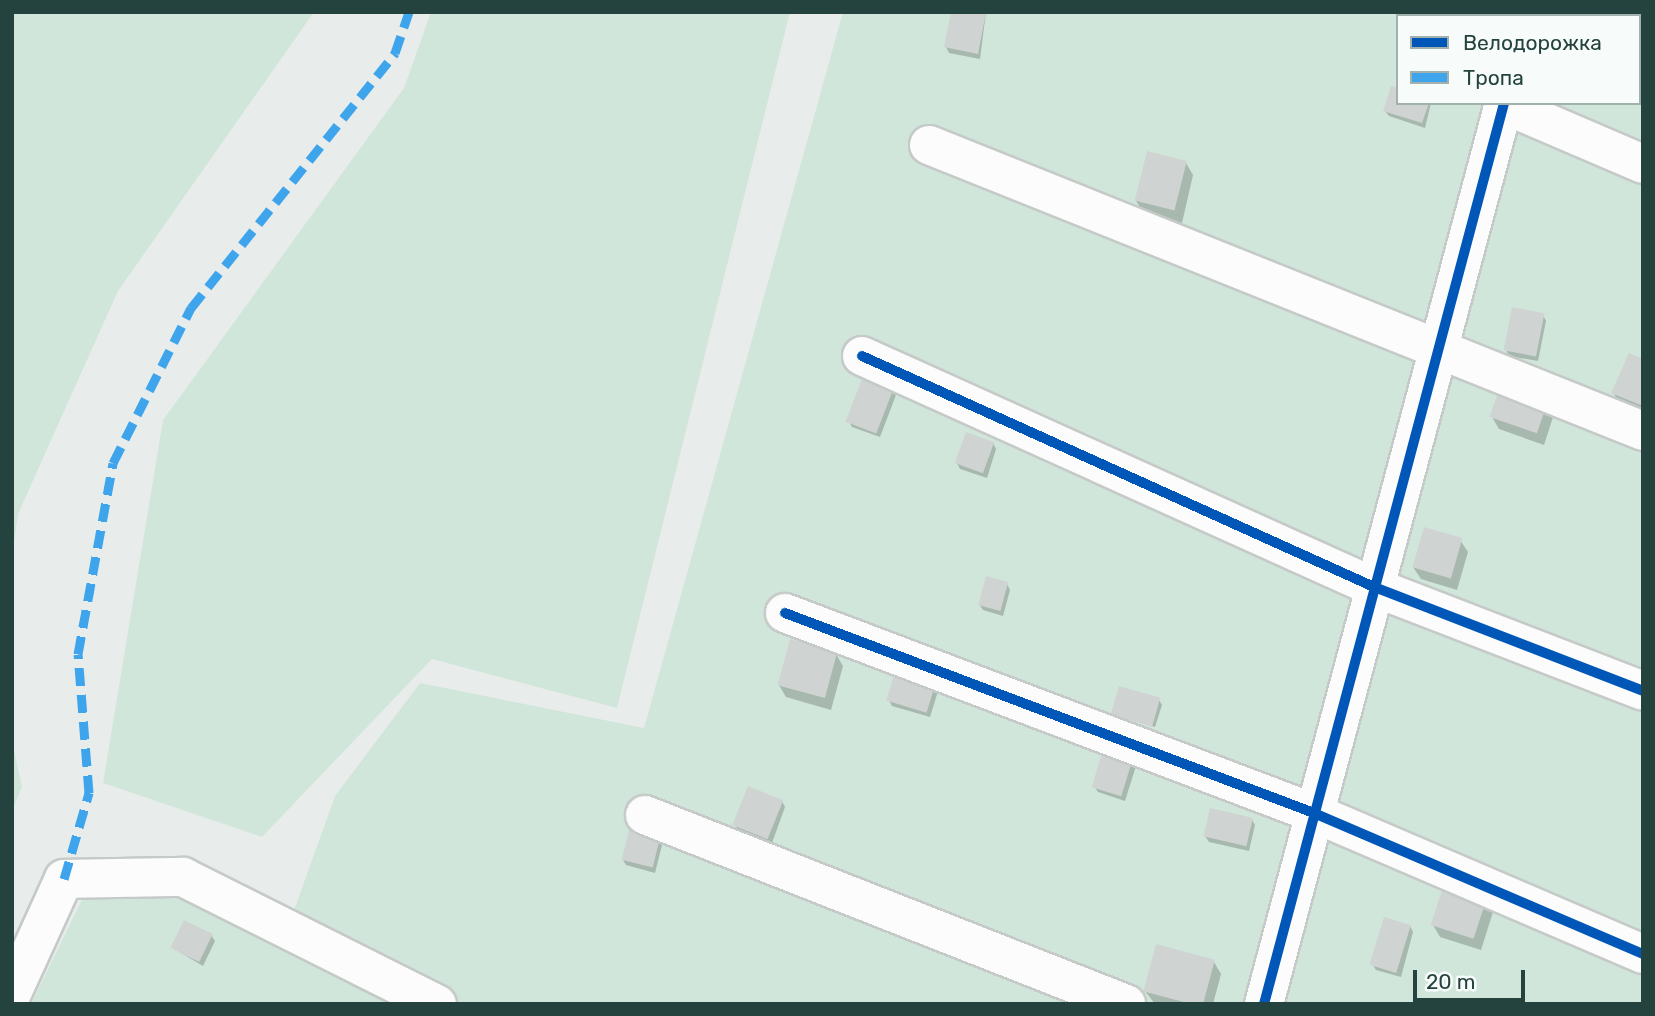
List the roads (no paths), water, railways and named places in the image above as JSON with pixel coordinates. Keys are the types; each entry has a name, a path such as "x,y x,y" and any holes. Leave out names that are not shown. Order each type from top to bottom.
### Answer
{"street":[{"path":"1264,1004 1503,105"},
{"path":"1509,105 1643,163"},
{"path":"929,145 1643,431"},
{"path":"862,356 1374,587 1643,691"},
{"path":"785,613 1314,813 1643,954"},
{"path":"645,815 1126,1004"},
{"path":"12,993 64,879 183,877 438,1004"}]}
